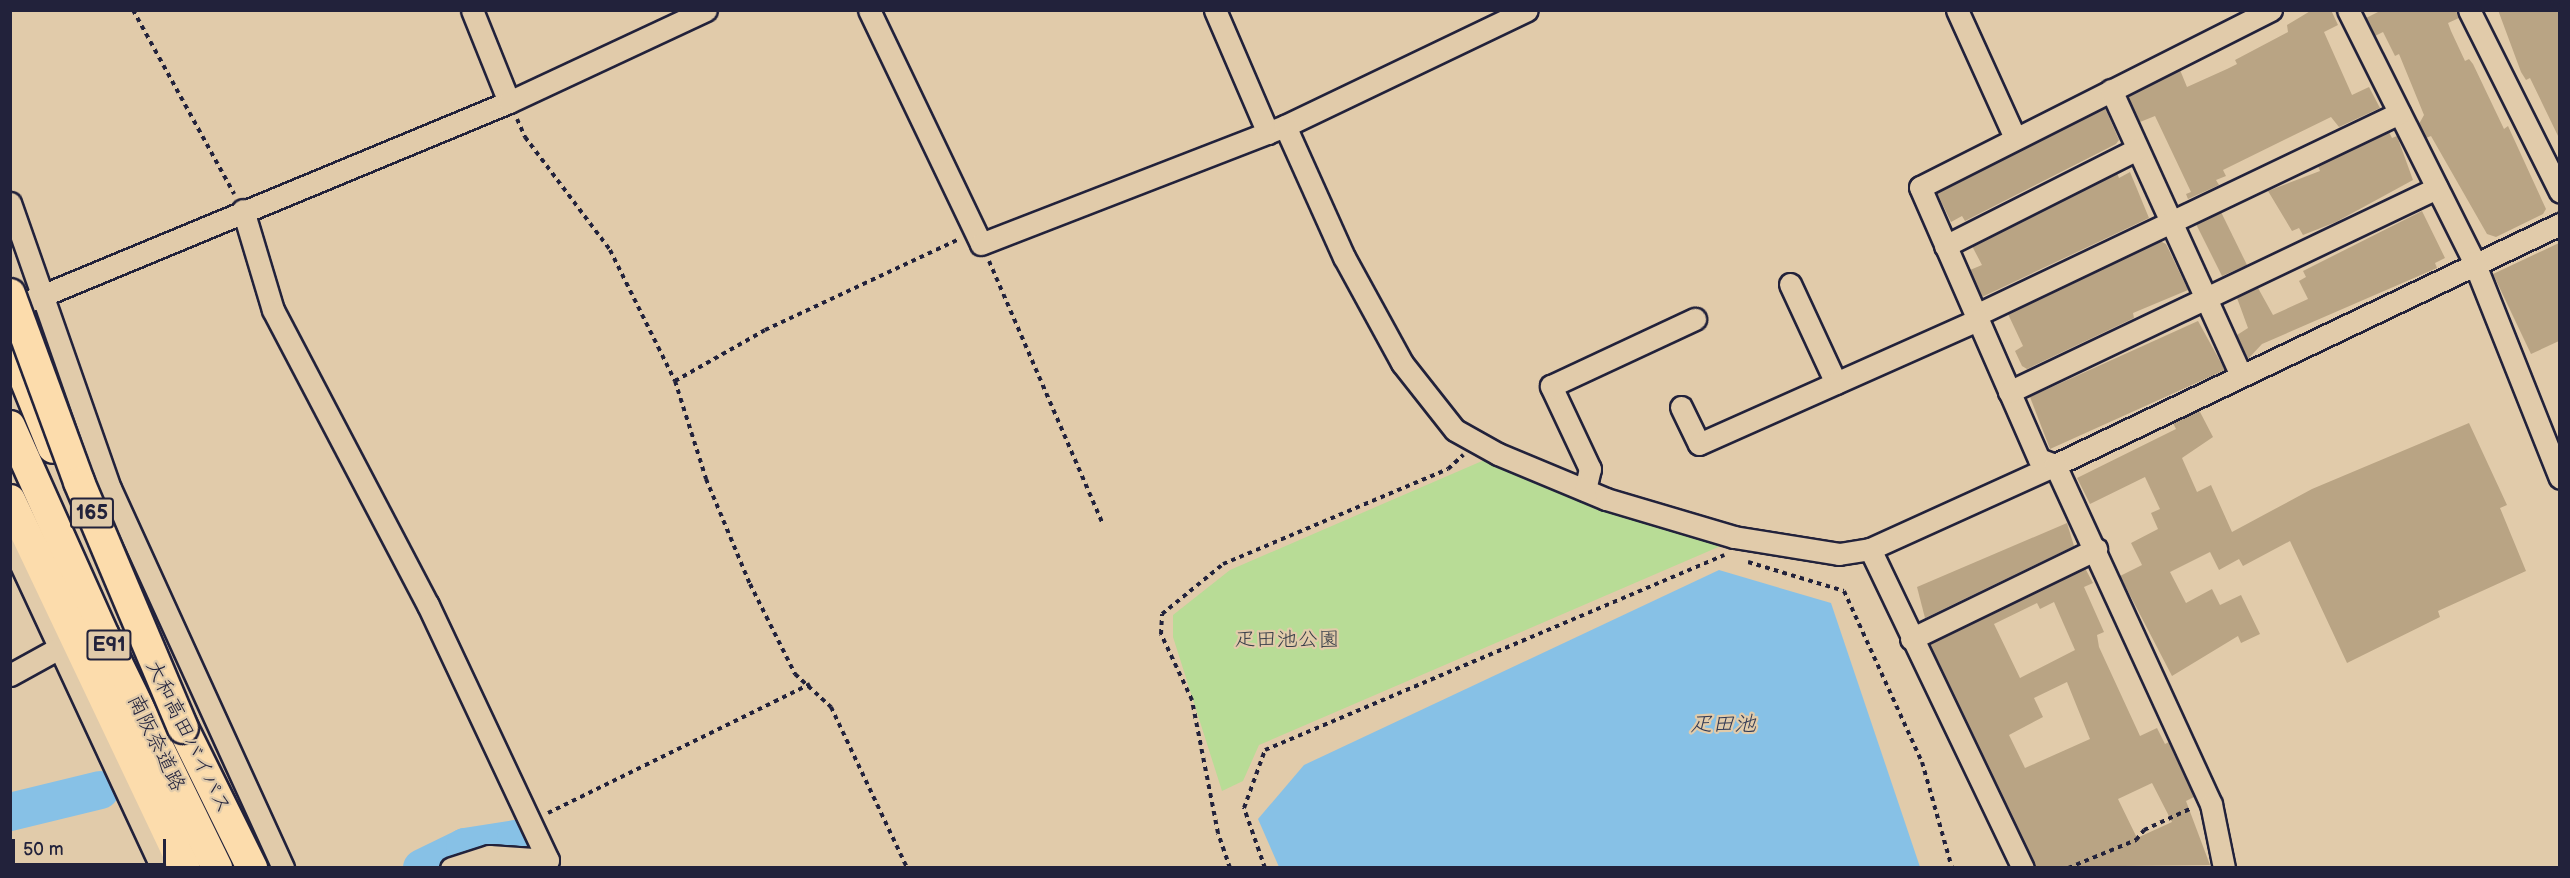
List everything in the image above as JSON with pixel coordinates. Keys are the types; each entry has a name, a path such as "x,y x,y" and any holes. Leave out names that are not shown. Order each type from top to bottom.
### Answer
{"highway":[{"name":"165","path":"10,294 79,482 183,729"},
{"name":"大和高田バイパス","path":"10,342 80,512 183,729 252,867"},
{"name":"南阪奈道路","path":"10,426 104,636 215,865"},
{"path":"10,500 184,867"}],"street":[{"path":"472,10 509,102"},
{"path":"10,309 243,210 509,102 706,10"},
{"path":"869,10 978,237 1277,129 1527,10"},
{"path":"1215,10 1402,363 1455,430 1476,442 1586,490 1755,541 1839,554 1870,549 2055,465 2474,262 2559,224"},
{"path":"1957,10 2015,138"},
{"path":"2223,867 2210,800 2155,690 2096,549 2055,465 2039,459 1920,187 2271,10"},
{"path":"2348,10 2474,262 2559,478"},
{"path":"2469,10 2559,192"},
{"path":"2111,90 2241,375"},
{"path":"1681,407 1699,444 1977,318 2170,222 2399,113"},
{"path":"1945,246 2137,149"},
{"path":"2009,392 2437,188"},
{"path":"10,203 41,297 110,488 283,867"},
{"path":"243,210 273,310 428,606 528,822 548,860 489,856 451,867"},
{"path":"1790,284 1836,383"},
{"path":"1586,490 1590,469 1551,386 1695,319"},
{"path":"10,541 162,867"},
{"path":"1870,549 1911,639 1942,693 2023,867"},
{"path":"1911,639 2096,549"},
{"path":"10,675 59,648"}],"path":[{"path":"132,10 243,210"},
{"path":"509,102 525,137 610,250 675,381 706,479 750,584 795,674 811,684 831,707 908,867"},
{"path":"675,381 765,330 978,237 1102,522"},
{"path":"1230,867 1218,833 1192,700 1161,634 1162,614 1223,564 1448,469 1476,442"},
{"path":"1265,867 1244,807 1265,750 1725,555 1844,591 1922,762 1952,867"},
{"path":"528,822 811,684"},
{"path":"2068,867 2136,840 2144,830 2210,800"}],"green space":[{"name":"疋田池公園","path":"1489,458 1723,545 1259,745 1243,781 1222,791 1173,637 1173,615 1230,570"}],"water":[{"name":"疋田池","path":"1719,570 1831,603 1920,867 1279,867 1258,819 1304,765"}],"building":[{"path":"2312,10 2331,10 2338,25 2324,32 2352,95 2369,87 2380,108 2339,127 2331,117 2223,170 2226,176 2216,180 2219,185 2188,199 2186,194 2191,192 2155,116 2140,122 2128,97 2180,70 2187,87 2227,69 2237,64 2235,60 2288,32 2287,25"},
{"path":"2382,10 2456,10 2459,18 2448,23 2451,31 2465,61 2469,59 2473,64 2504,129 2508,126 2546,209 2543,214 2496,237 2487,234 2431,136 2426,138 2419,124 2424,115 2399,54 2395,56 2383,32 2375,36 2366,18"},
{"path":"2498,10 2559,10 2559,138 2530,78 2526,80 2521,72"},
{"path":"2105,108 2119,140 2116,144 1965,221 1962,216 1951,222 1937,193"},
{"path":"2389,132 2392,138 2397,136 2413,180 2336,222 2303,235 2299,228 2292,231 2268,191 2320,171 2318,166"},
{"path":"2130,172 2149,218 1982,297 1970,270 1982,265 1972,246 2117,173 2119,178"},
{"path":"2422,211 2445,258 2435,263 2437,268 2262,344 2248,359 2237,335 2248,328 2237,298 2258,288 2273,315 2308,299 2299,281 2306,277 2303,271"},
{"path":"2221,212 2247,265 2222,276 2196,224"},
{"path":"2160,241 2166,244 2188,290 2133,313 2134,318 2027,369 2022,366 2015,351 2023,346 2008,314"},
{"path":"2559,243 2559,341 2531,354 2493,274"},
{"path":"2198,321 2225,370 2050,449 2030,397"},
{"path":"2199,410 2213,437 2182,458 2197,492 2211,485 2232,532 2312,489 2469,423 2507,505 2500,508 2526,571 2438,611 2440,617 2347,663 2290,541 2243,566 2239,559 2219,570 2210,552 2170,572 2186,603 2212,589 2220,605 2241,595 2260,634 2241,643 2238,636 2172,676 2120,576 2142,565 2131,543 2158,529 2151,513 2160,509 2145,477 2090,504 2077,478 2176,429 2173,423"},
{"path":"2067,523 2074,546 1925,618 1917,587"},
{"path":"2085,568 2093,583 2084,587 2104,632 2097,635 2099,647 2140,736 2157,728 2165,744 2169,742 2194,797 2186,801 2210,865 2036,867 1930,644","holes":["2054,602 2075,650 2020,678 1994,624 2037,603 2040,609","2067,682 2090,739 2025,768 2009,735 2043,717 2034,698","2152,783 2172,822 2137,838 2118,799"]}],"waterway":[{"path":"10,812 100,790"},
{"path":"422,868 465,847 516,839 533,868"}]}
